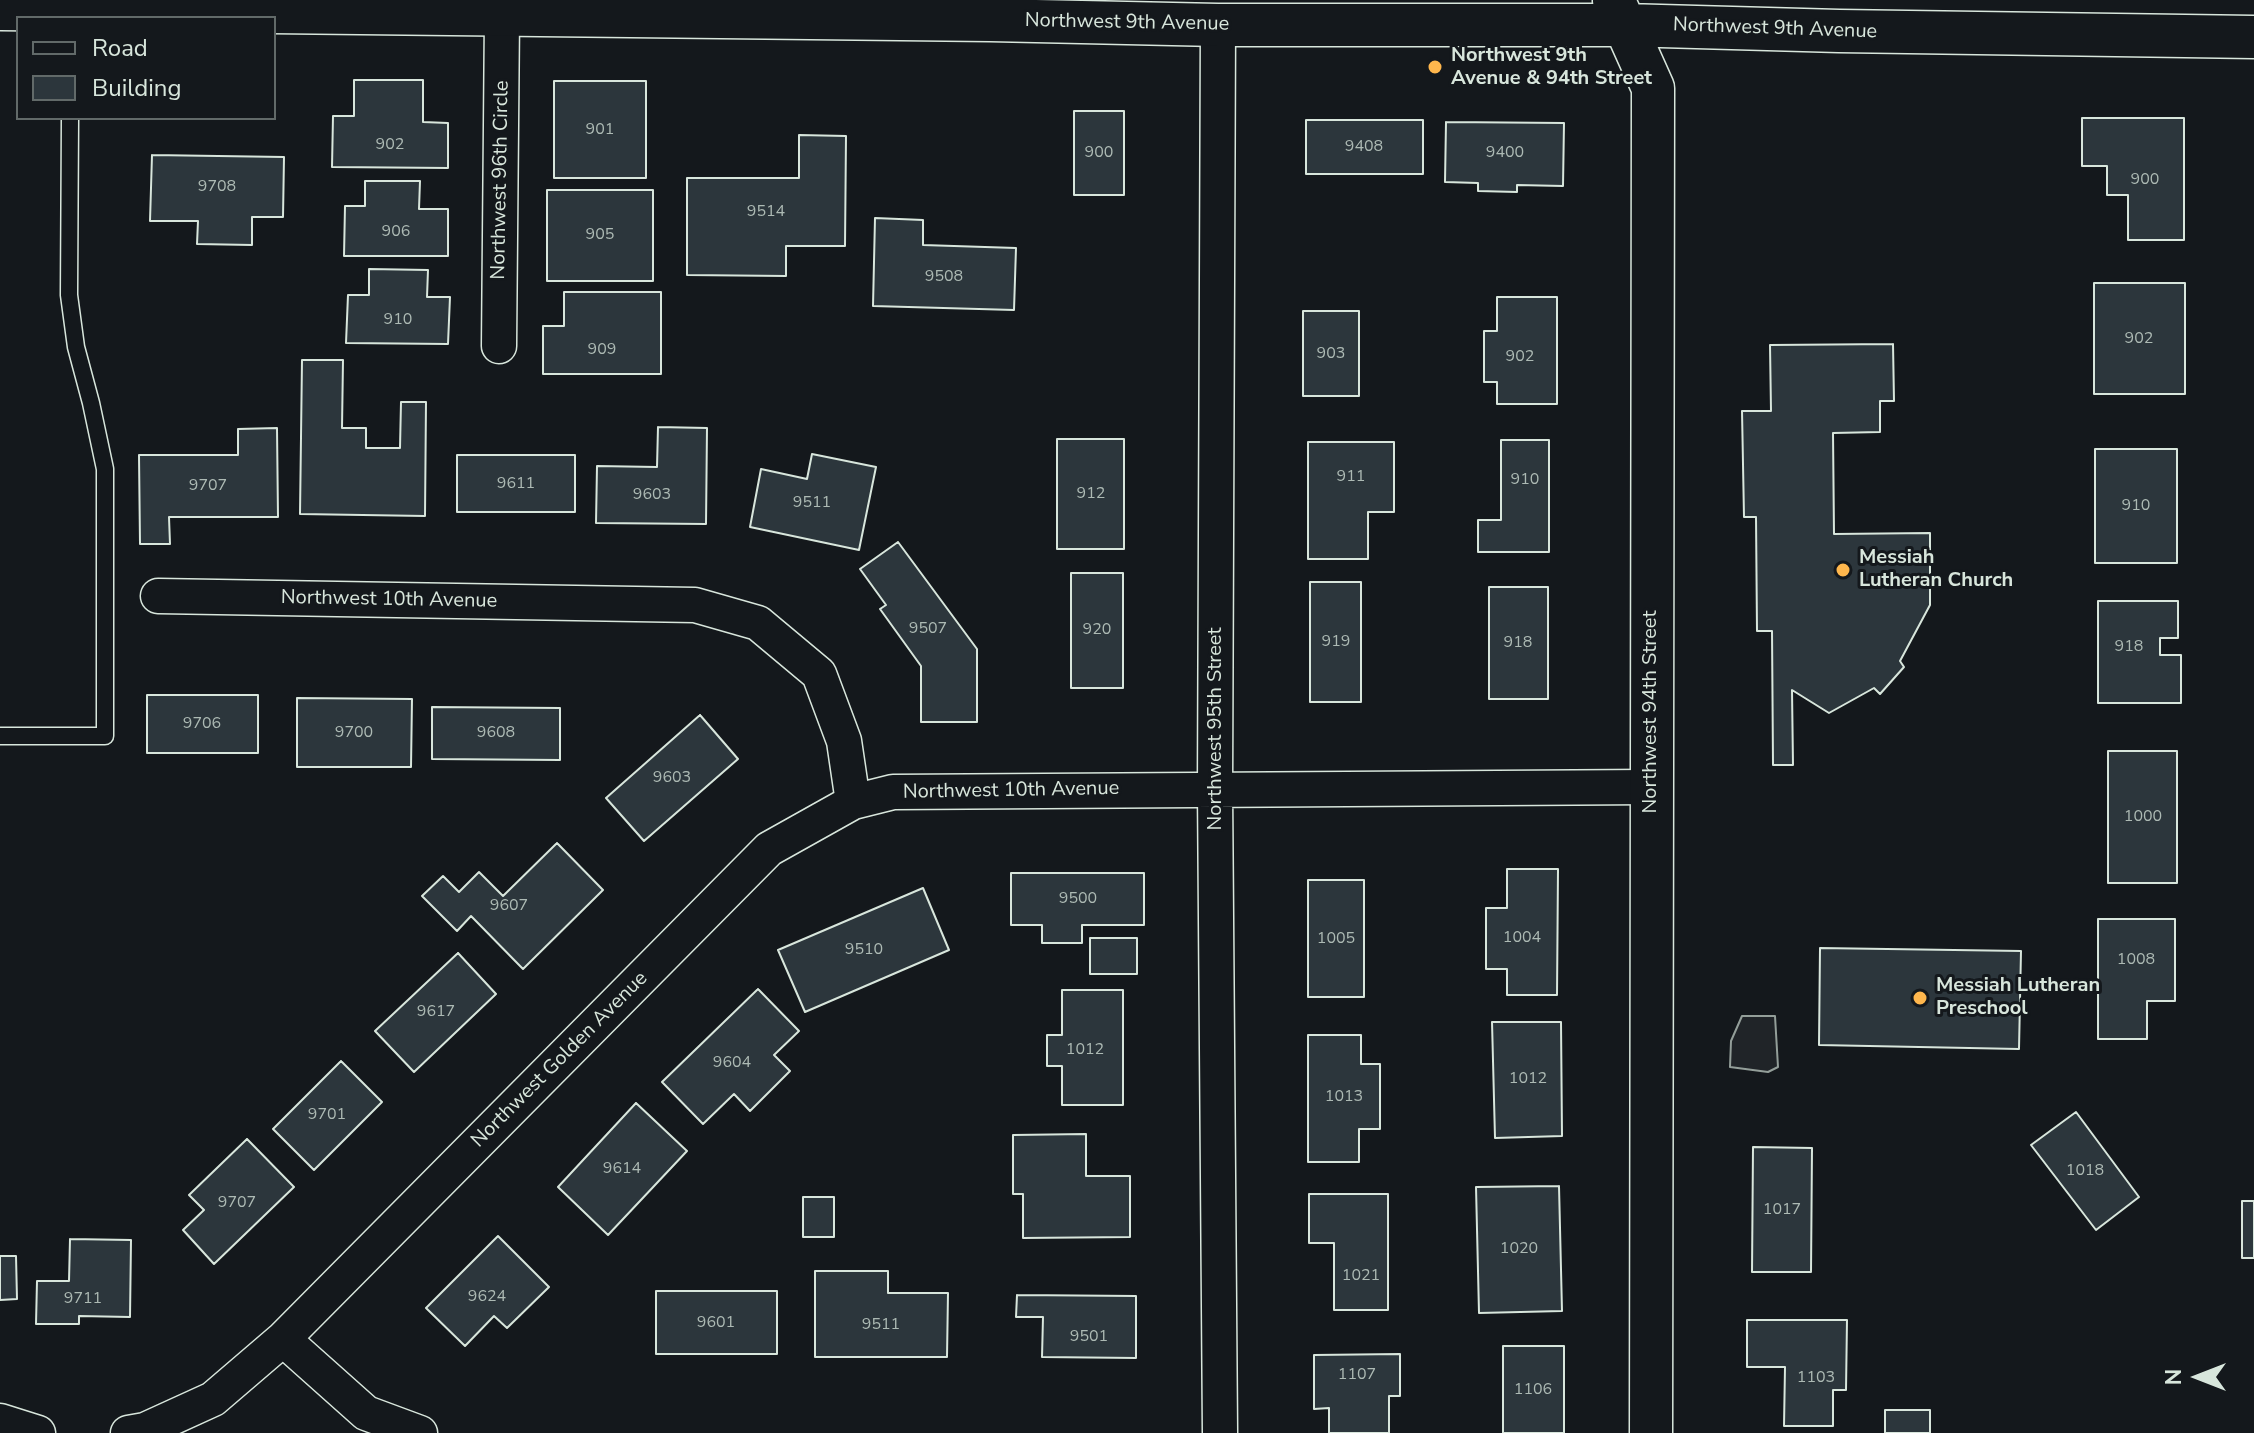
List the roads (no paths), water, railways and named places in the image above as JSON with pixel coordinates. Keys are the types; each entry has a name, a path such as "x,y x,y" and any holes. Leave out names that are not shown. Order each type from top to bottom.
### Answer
{"street":[{"name":"Northwest 9th Avenue","path":"0,9 71,14 502,15 990,10 1218,25 1619,12 1839,31 2254,37"},
{"name":"Northwest 94th Street","path":"1619,12 1653,88 1651,1433"},
{"name":"Northwest 96th Circle","path":"499,346 502,15"},
{"name":"Northwest 95th Street","path":"1218,25 1215,789 1220,1433"},
{"name":"Northwest 10th Avenue","path":"158,596 695,605 758,623 819,674 844,741 853,802 893,792 1650,787"},
{"name":"Northwest Golden Avenue","path":"128,1433 145,1430 213,1399 283,1339 769,849 853,802"},
{"path":"283,1339 366,1413 420,1433"},
{"path":"0,1421 38,1433"}],"lane":[{"path":"0,736 105,736 105,469 76,347 69,295 70,120"}],"place":[{"name":"Northwest 9th Avenue & 94th Street","path":"1435,67"},
{"name":"Messiah Lutheran Church","path":"1843,570"},
{"name":"Messiah Lutheran Preschool","path":"1920,998"}]}
